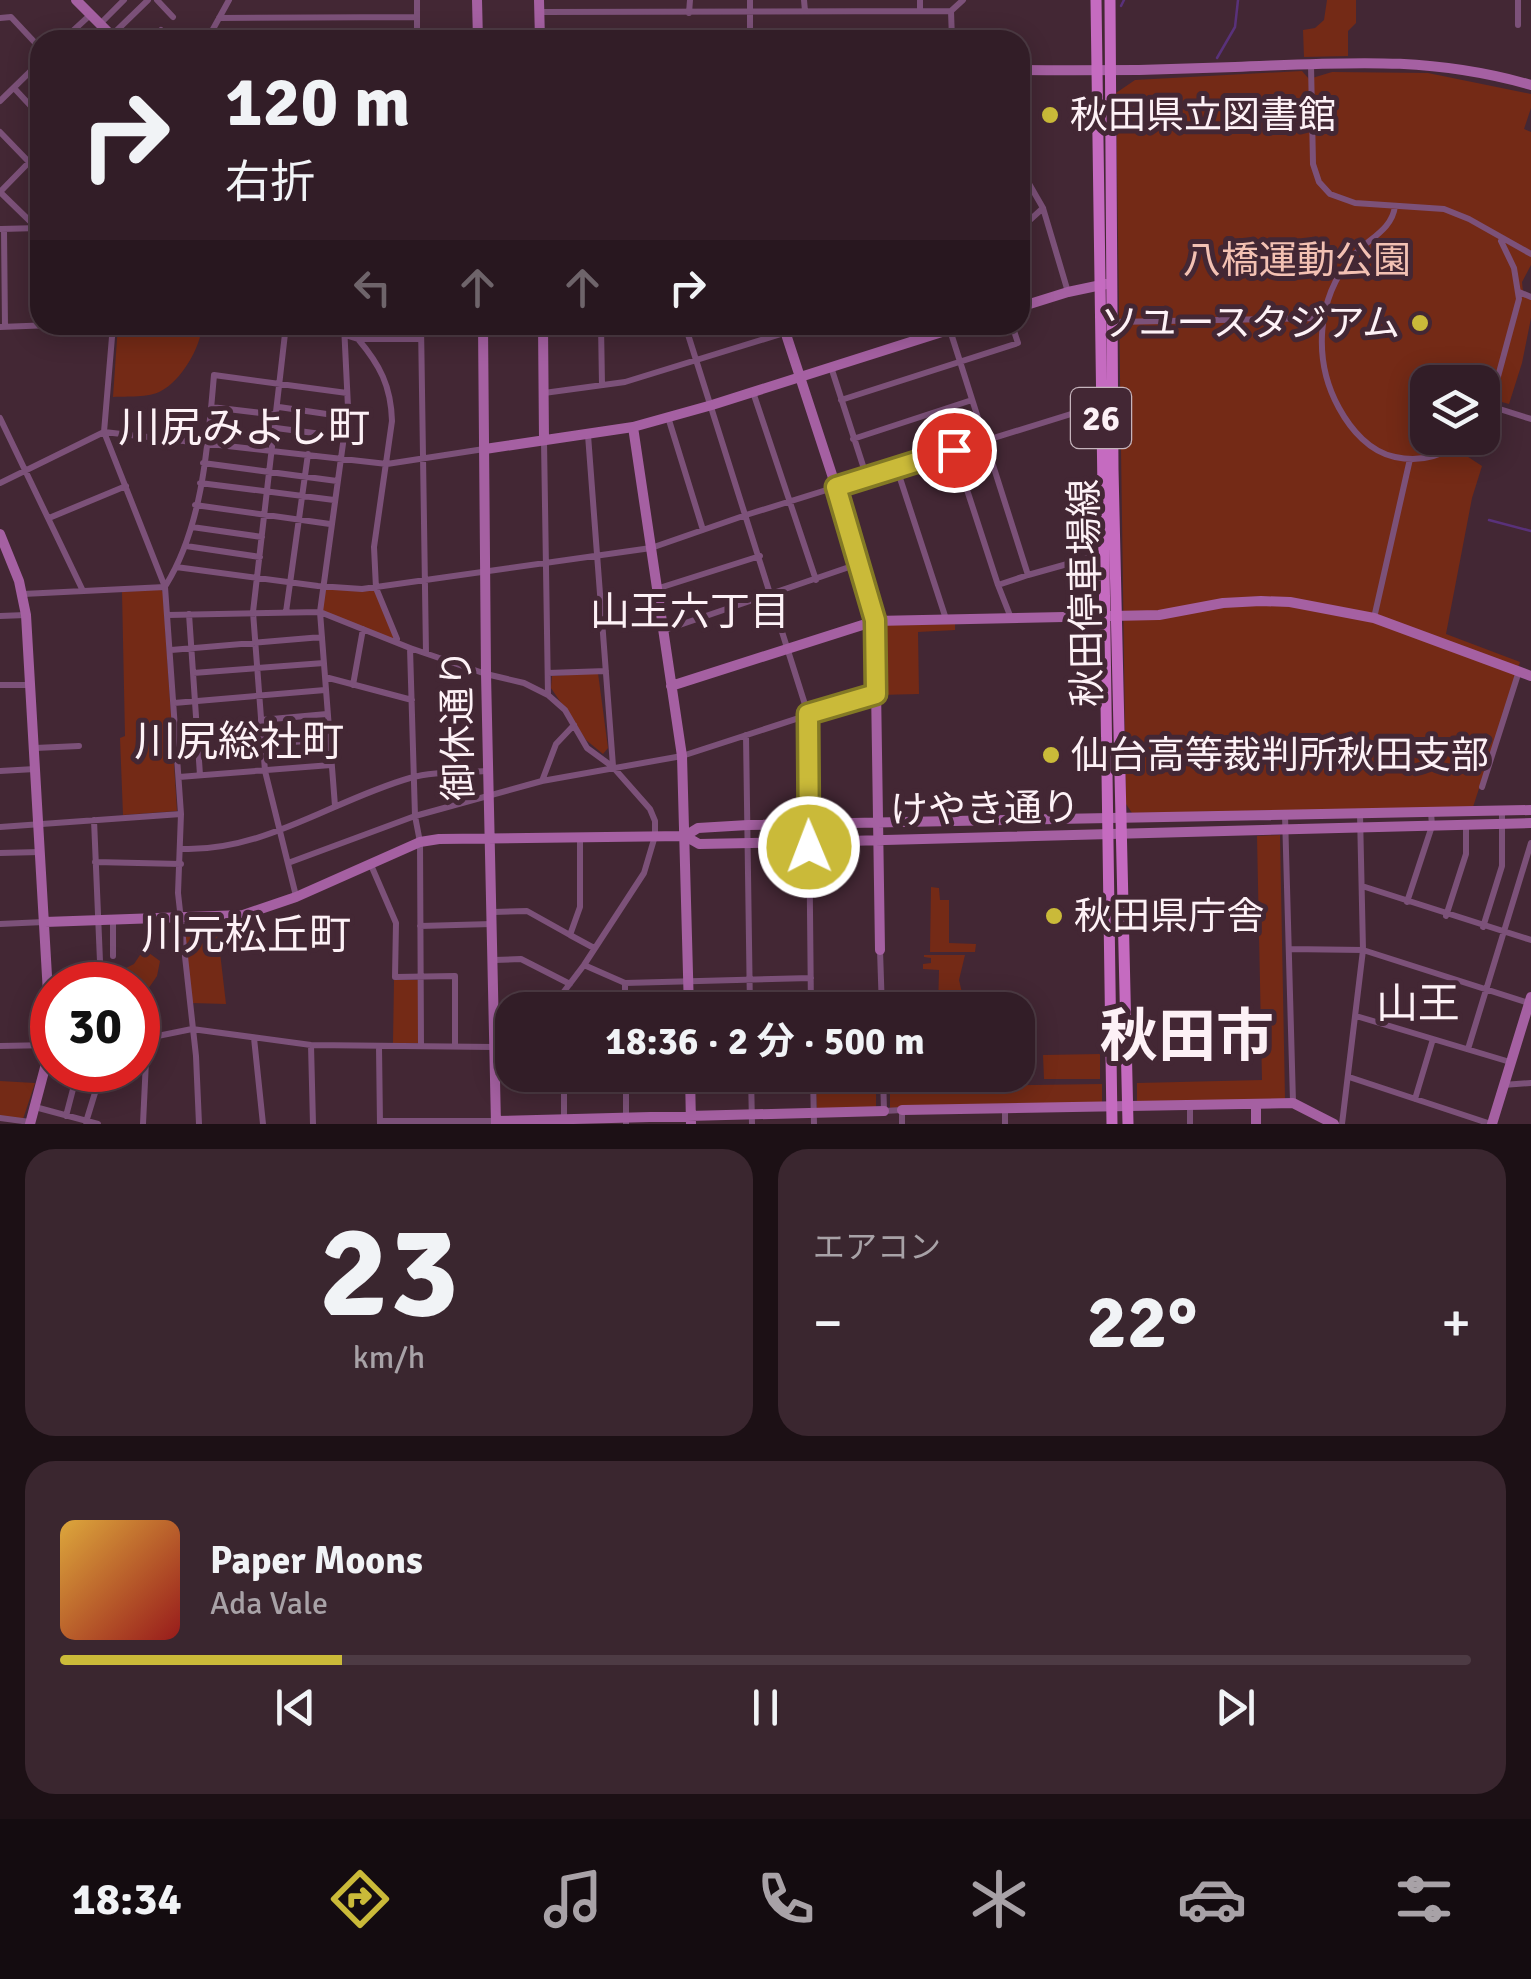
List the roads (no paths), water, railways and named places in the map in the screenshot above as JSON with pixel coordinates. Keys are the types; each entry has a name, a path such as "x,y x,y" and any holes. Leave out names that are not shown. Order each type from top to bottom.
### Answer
{"main road":[{"name":"秋田停車場線","path":"1096,0 1104,71"},
{"name":"秋田停車場線","path":"1110,0 1104,71 1106,284 1101,405 1103,554 1110,617"},
{"name":"秋田停車場線","path":"1106,284 1113,322 1113,818 1128,1124"},
{"name":"秋田停車場線","path":"1112,1124 1114,836"}],"street":[{"path":"76,0 105,30"},
{"path":"99,25 124,0"},
{"path":"121,30 148,0"},
{"path":"156,0 174,17"},
{"path":"212,30 228,0"},
{"path":"417,0 417,30"},
{"path":"477,0 478,30"},
{"path":"689,13 690,0"},
{"path":"750,0 750,30"},
{"path":"804,0 804,11"},
{"path":"920,0 920,10"},
{"path":"952,30 952,11 963,0"},
{"path":"1518,0 1518,24"},
{"path":"539,6 689,13 952,11"},
{"path":"74,30 89,16"},
{"path":"0,18 11,17 30,37"},
{"path":"219,18 417,17"},
{"path":"1311,64 1314,164 1319,182 1330,194 1341,200 1444,209 1531,254"},
{"path":"1030,70 1428,64 1531,85"},
{"path":"0,102 30,72"},
{"path":"14,88 30,105"},
{"path":"0,132 29,162 0,192 30,220"},
{"path":"1030,190 1043,208 1068,292"},
{"path":"1396,206 1390,222 1350,258 1328,300 1323,318 1325,379 1344,416 1374,450 1410,458 1440,455"},
{"path":"1030,220 1043,208"},
{"path":"30,228 1,228 2,327 30,326"},
{"path":"1493,233 1507,252 1519,292 1500,367"},
{"path":"1030,304 1106,284"},
{"path":"1519,292 1531,297"},
{"path":"1113,322 1323,318"},
{"path":"112,335 104,432 165,586 181,814 180,918 199,1124"},
{"path":"285,335 253,612 266,770 296,897"},
{"path":"421,335 426,653"},
{"name":"御休通り","path":"484,335 486,674 496,1122"},
{"path":"543,335 548,694"},
{"path":"601,335 602,385"},
{"path":"688,335 808,714 810,992"},
{"path":"544,392 602,385 696,360 768,335"},
{"path":"787,335 875,620 881,992"},
{"path":"0,483 104,432 387,464 633,427 925,335"},
{"path":"951,335 1028,576"},
{"path":"841,400 1018,343 1015,335"},
{"path":"335,806 320,612 347,417 345,336 358,340 421,340"},
{"path":"358,340 387,382 392,421 376,522 376,588 394,637 410,648"},
{"path":"830,367 867,478"},
{"path":"165,586 192,527 214,375 348,393"},
{"path":"753,392 816,580"},
{"path":"853,439 972,400"},
{"path":"176,567 290,582 376,588 650,548 1101,405"},
{"path":"211,407 347,417"},
{"path":"1500,409 1531,419"},
{"path":"668,417 703,530"},
{"path":"0,418 83,591"},
{"path":"633,427 682,756 688,992"},
{"path":"276,428 344,436"},
{"path":"588,434 612,768"},
{"path":"954,450 1011,620"},
{"path":"286,612 308,454"},
{"path":"1374,618 1410,458"},
{"path":"203,464 337,480"},
{"path":"897,470 946,620"},
{"path":"200,483 334,500"},
{"path":"49,518 126,486"},
{"path":"196,505 330,524"},
{"path":"192,527 262,537"},
{"path":"0,534 26,615 48,962"},
{"path":"186,546 260,558"},
{"path":"998,585 1103,554"},
{"path":"656,589 760,556"},
{"path":"662,631 859,564"},
{"path":"22,594 165,586"},
{"path":"671,686 875,620 1171,614 1261,600 1374,618 1531,676"},
{"path":"168,615 320,612 410,648 524,683 548,694 565,710 587,748 612,768 650,810 655,836 644,872 564,992"},
{"path":"190,614 200,774"},
{"path":"0,616 26,615"},
{"path":"353,685 363,629"},
{"path":"171,650 322,637"},
{"path":"410,648 414,816 420,842 421,1046"},
{"path":"192,674 324,663"},
{"path":"548,673 606,671"},
{"path":"1482,786 1519,672"},
{"path":"324,678 412,700"},
{"path":"0,686 30,685"},
{"path":"174,702 325,690"},
{"path":"288,863 414,816 542,781 682,756 876,694"},
{"path":"261,720 327,714"},
{"path":"542,781 556,744 574,725"},
{"path":"746,734 749,992"},
{"path":"198,750 329,739"},
{"path":"34,748 79,746"},
{"path":"179,777 331,765"},
{"path":"0,771 36,769"},
{"path":"182,849 230,847 414,776 489,771"},
{"name":"けやき通り","path":"1531,810 748,825 698,828 685,836 699,844 1531,824"},
{"path":"1482,927 1502,866 1502,811"},
{"path":"1408,902 1432,826 1432,812"},
{"path":"0,827 181,814"},
{"path":"1285,814 1293,1103"},
{"path":"1342,1124 1363,950 1360,814"},
{"path":"94,820 101,962"},
{"path":"1446,916 1466,854 1466,825"},
{"path":"570,935 580,907 580,835"},
{"path":"0,924 244,914 296,897 420,842 491,836 685,836"},
{"path":"1468,1049 1531,843"},
{"path":"0,853 41,852"},
{"path":"95,862 180,864"},
{"path":"371,864 396,923 395,977 456,976 455,1047"},
{"path":"1362,886 1446,916 1531,940"},
{"path":"420,926 528,911 594,948"},
{"path":"113,920 114,956"},
{"path":"1289,949 1363,950 1486,991 1530,1000 1492,1124 1349,1077"},
{"path":"494,960 521,959 570,984"},
{"path":"584,965 625,983 810,978"},
{"path":"625,983 625,992"},
{"path":"1356,1016 1510,1062"},
{"path":"160,1036 192,1029 312,1045 494,1047"},
{"path":"254,1038 263,1124"},
{"path":"1415,1099 1433,1039"},
{"path":"0,1046 30,1045"},
{"path":"312,1045 313,1124"},
{"path":"379,1047 380,1123 814,1118 902,1110 1293,1103 1334,1124"},
{"path":"1504,1085 1531,1083"},
{"path":"0,1118 30,1123 39,1092"},
{"path":"66,1116 72,1092"},
{"path":"86,1123 95,1092"},
{"path":"143,1124 145,1092"},
{"path":"564,1092 564,1121"},
{"path":"626,1092 626,1120"},
{"path":"690,1092 691,1120"},
{"path":"751,1092 752,1119"},
{"path":"813,1092 814,1118"},
{"path":"883,1092 884,1111"},
{"path":"1256,1105 1256,1124"},
{"path":"1190,1106 1190,1124"},
{"path":"35,1107 98,1124"},
{"path":"1004,1108 1005,1124"},
{"path":"902,1110 902,1124"},
{"path":"1307,1110 1307,1124"},
{"path":"52,1124 56,1113"}],"waterway":[{"path":"1121,6 1124,0"},
{"path":"1217,58 1235,27 1238,0"},
{"path":"1489,520 1531,531"}],"place":[{"name":"秋田県立図書館","path":"1050,115"},
{"name":"ソユースタジアム","path":"1420,323"},
{"name":"仙台高等裁判所秋田支部","path":"1051,755"},
{"name":"秋田県庁舎","path":"1054,916"}],"district":[{"name":"川尻みよし町","path":"244,428"},
{"name":"山王六丁目","path":"690,612"},
{"name":"川尻総社町","path":"239,742"},
{"name":"川元松丘町","path":"246,935"},
{"name":"山王","path":"1418,1004"},
{"name":"秋田市","path":"1187,1037"}],"park label":[{"name":"八橋運動公園","path":"1297,260"}]}
